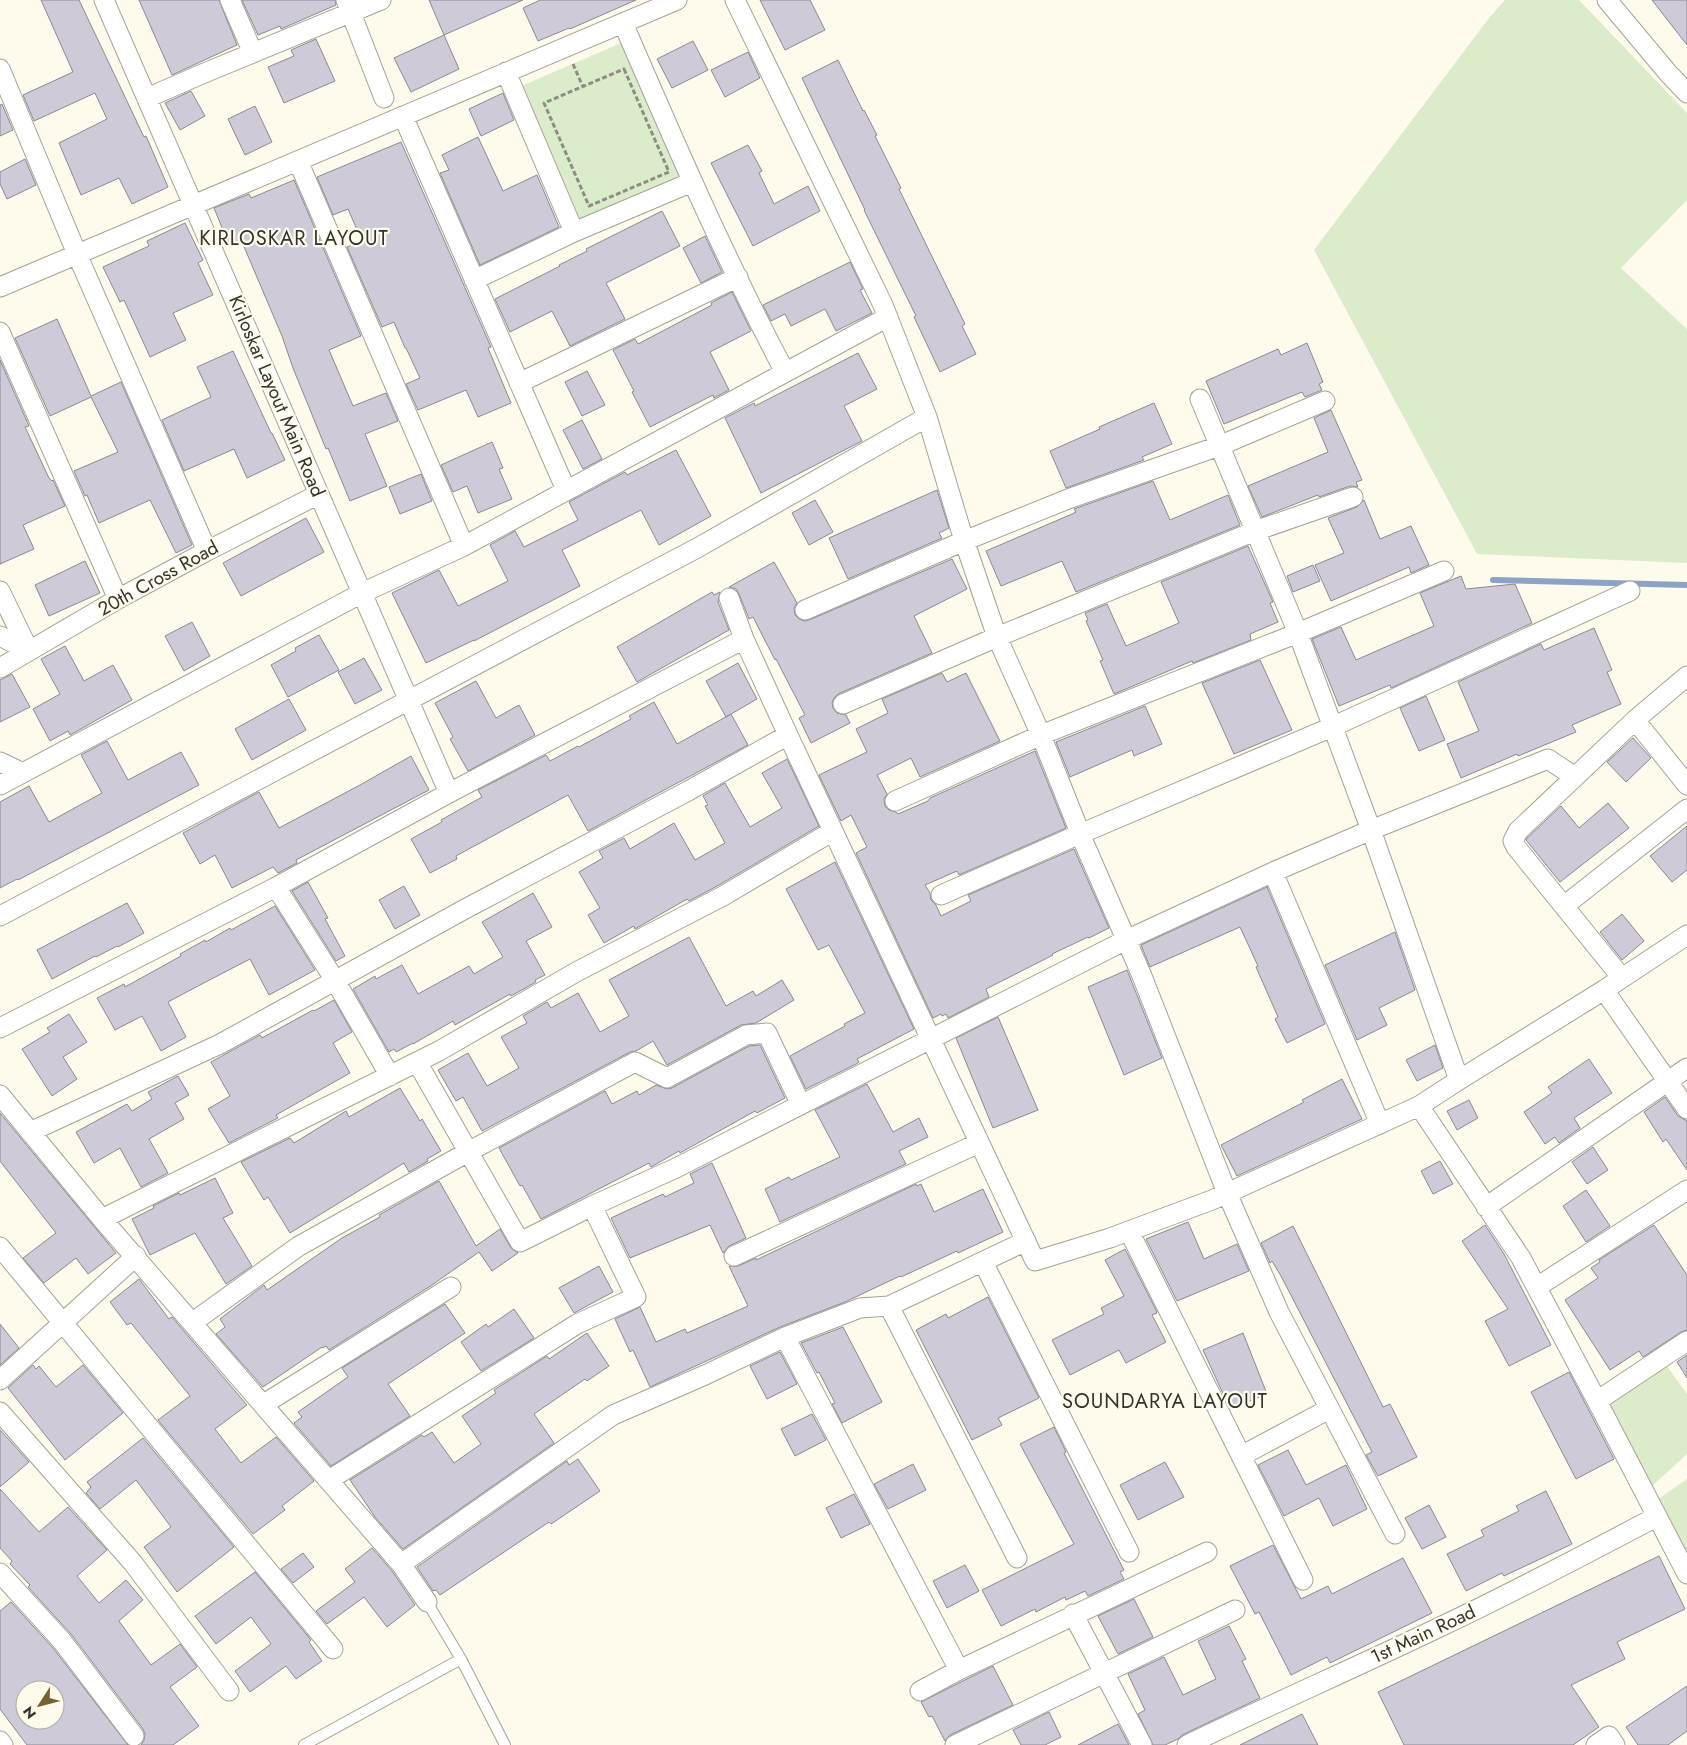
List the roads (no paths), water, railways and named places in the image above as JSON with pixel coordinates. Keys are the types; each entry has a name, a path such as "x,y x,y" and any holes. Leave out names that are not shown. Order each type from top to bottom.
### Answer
{"street":[{"name":"Kirloskar Layout Main Road","path":"104,0 449,793"},
{"path":"230,0 253,53"},
{"path":"147,98 253,53 348,6 381,0"},
{"path":"0,287 677,0"},
{"path":"735,0 888,317 927,417 964,541 996,637 1041,735 1228,1193 1279,1312 1395,1534"},
{"path":"1607,0 1687,93"},
{"path":"348,6 384,98"},
{"path":"623,23 692,182 786,372"},
{"path":"0,69 77,254 207,551"},
{"path":"506,72 574,232"},
{"path":"403,116 566,490"},
{"path":"298,161 464,546"},
{"path":"474,280 574,232 692,182"},
{"path":"519,383 738,277"},
{"path":"0,785 362,593 464,546 888,317"},
{"path":"0,332 118,599"},
{"path":"1200,399 1298,633 1371,830 1459,1080"},
{"path":"805,610 964,541 1068,499 1219,446 1325,401"},
{"path":"0,916 699,547 927,417"},
{"name":"20th Cross Road","path":"0,668 118,599 207,551 320,494"},
{"path":"843,704 996,637 1255,531 1353,497"},
{"path":"895,801 1041,735 1298,633 1444,570"},
{"path":"0,591 29,651"},
{"path":"941,895 1332,727 1630,591"},
{"path":"728,598 744,639 788,735 1035,1261 1129,1231 1228,1193 1419,1106 1604,990 1687,935"},
{"path":"0,636 29,651"},
{"path":"0,1028 276,887 449,793 744,639"},
{"path":"1622,978 1513,841 1518,831 1636,720 1687,676"},
{"path":"1636,720 1687,785"},
{"path":"30,1132 220,1044 336,982 464,909 688,791 788,735"},
{"path":"417,1062 520,1242 592,1206 676,1168 1126,940 1273,872 1371,830 1548,759 1576,777"},
{"path":"0,762 23,773"},
{"path":"1564,906 1687,809"},
{"path":"102,1219 417,1062 578,971 723,896 833,832"},
{"path":"1273,872 1380,1124"},
{"path":"276,887 336,982 390,1076"},
{"path":"1604,990 1687,1109"},
{"path":"193,1322 299,1246 635,1062 667,1078 746,1035 767,1033 802,1105"},
{"path":"1486,1207 1687,1068"},
{"path":"0,1095 102,1219 402,1564 427,1602"},
{"path":"1419,1106 1521,1258 1598,1401 1656,1517 1685,1565"},
{"path":"734,1256 979,1143"},
{"path":"1536,1287 1687,1190"},
{"path":"329,1480 577,1324 636,1297 592,1206"},
{"path":"1129,1231 1303,1580"},
{"path":"402,1564 613,1415 705,1375 785,1337 860,1308 889,1306 1026,1241"},
{"path":"0,1247 334,1649"},
{"path":"0,1380 136,1256"},
{"path":"983,1262 1129,1552"},
{"path":"264,1404 451,1287"},
{"path":"889,1306 1017,1558"},
{"path":"785,1337 959,1670"},
{"path":"1598,1401 1687,1341"},
{"path":"1241,1456 1330,1409"},
{"path":"0,1412 133,1563 229,1691"},
{"name":"1st Main Road","path":"1187,1745 1308,1687 1445,1625 1656,1517"},
{"path":"920,1691 1073,1614 1207,1552"},
{"path":"0,1573 62,1641 134,1736"},
{"path":"955,1745 1235,1610"},
{"path":"1073,1614 1142,1745"},
{"path":"1596,1745 1609,1736 1615,1745"},
{"path":"0,1741 3,1745"}],"lane":[{"path":"427,1602 461,1659 505,1745"},
{"path":"304,1745 461,1659"}],"waterway":[{"path":"1493,580 1687,585"}],"district":[{"name":"KIRLOSKAR LAYOUT","path":"294,238"},
{"name":"SOUNDARYA LAYOUT","path":"1165,1401"}]}
